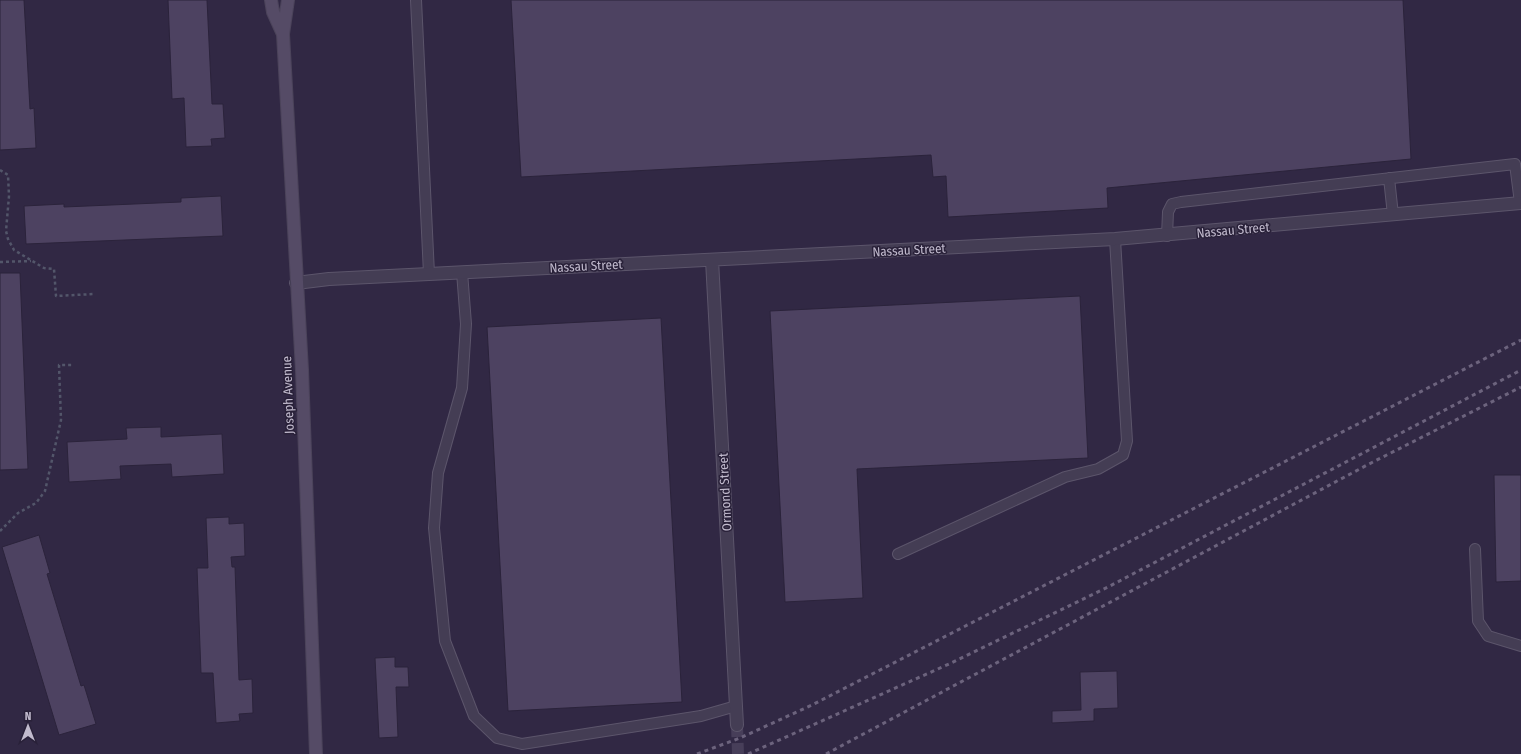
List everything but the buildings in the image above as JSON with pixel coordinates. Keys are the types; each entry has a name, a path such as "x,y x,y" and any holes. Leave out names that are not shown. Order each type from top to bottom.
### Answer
{"main road":[{"name":"Joseph Avenue","path":"271,0 273,12 283,34"},
{"name":"Joseph Avenue","path":"288,0 283,34 302,370 316,754"}],"street":[{"name":"Nassau Street","path":"296,283 330,279 462,272 1115,240 1521,203"},
{"name":"Ormond Street","path":"712,260 737,725"}],"lane":[{"path":"416,0 429,274"},
{"path":"1167,236 1168,212 1172,204 1181,202 1515,164 1521,203"},
{"path":"1388,178 1393,215"},
{"path":"898,554 1065,477 1098,468 1123,455 1126,441 1115,240"},
{"path":"462,272 466,324 462,388 438,473 434,528 445,641 474,716 497,738 522,744 701,716 736,706"},
{"path":"1475,549 1478,620 1488,636 1521,646"}],"path":[{"path":"0,170 8,175 9,196 6,231 8,240 14,250 44,268 54,269 56,296 94,294"},
{"path":"0,262 31,261"},
{"path":"0,531 18,513 36,503 46,491 61,420 59,365 72,365"}],"tunnel":[{"path":"737,725 738,754"}],"railway":[{"path":"697,754 740,738 812,705 1521,340"},
{"path":"748,754 949,664 1108,587 1521,370"},
{"path":"826,754 1369,464 1521,387"}]}
